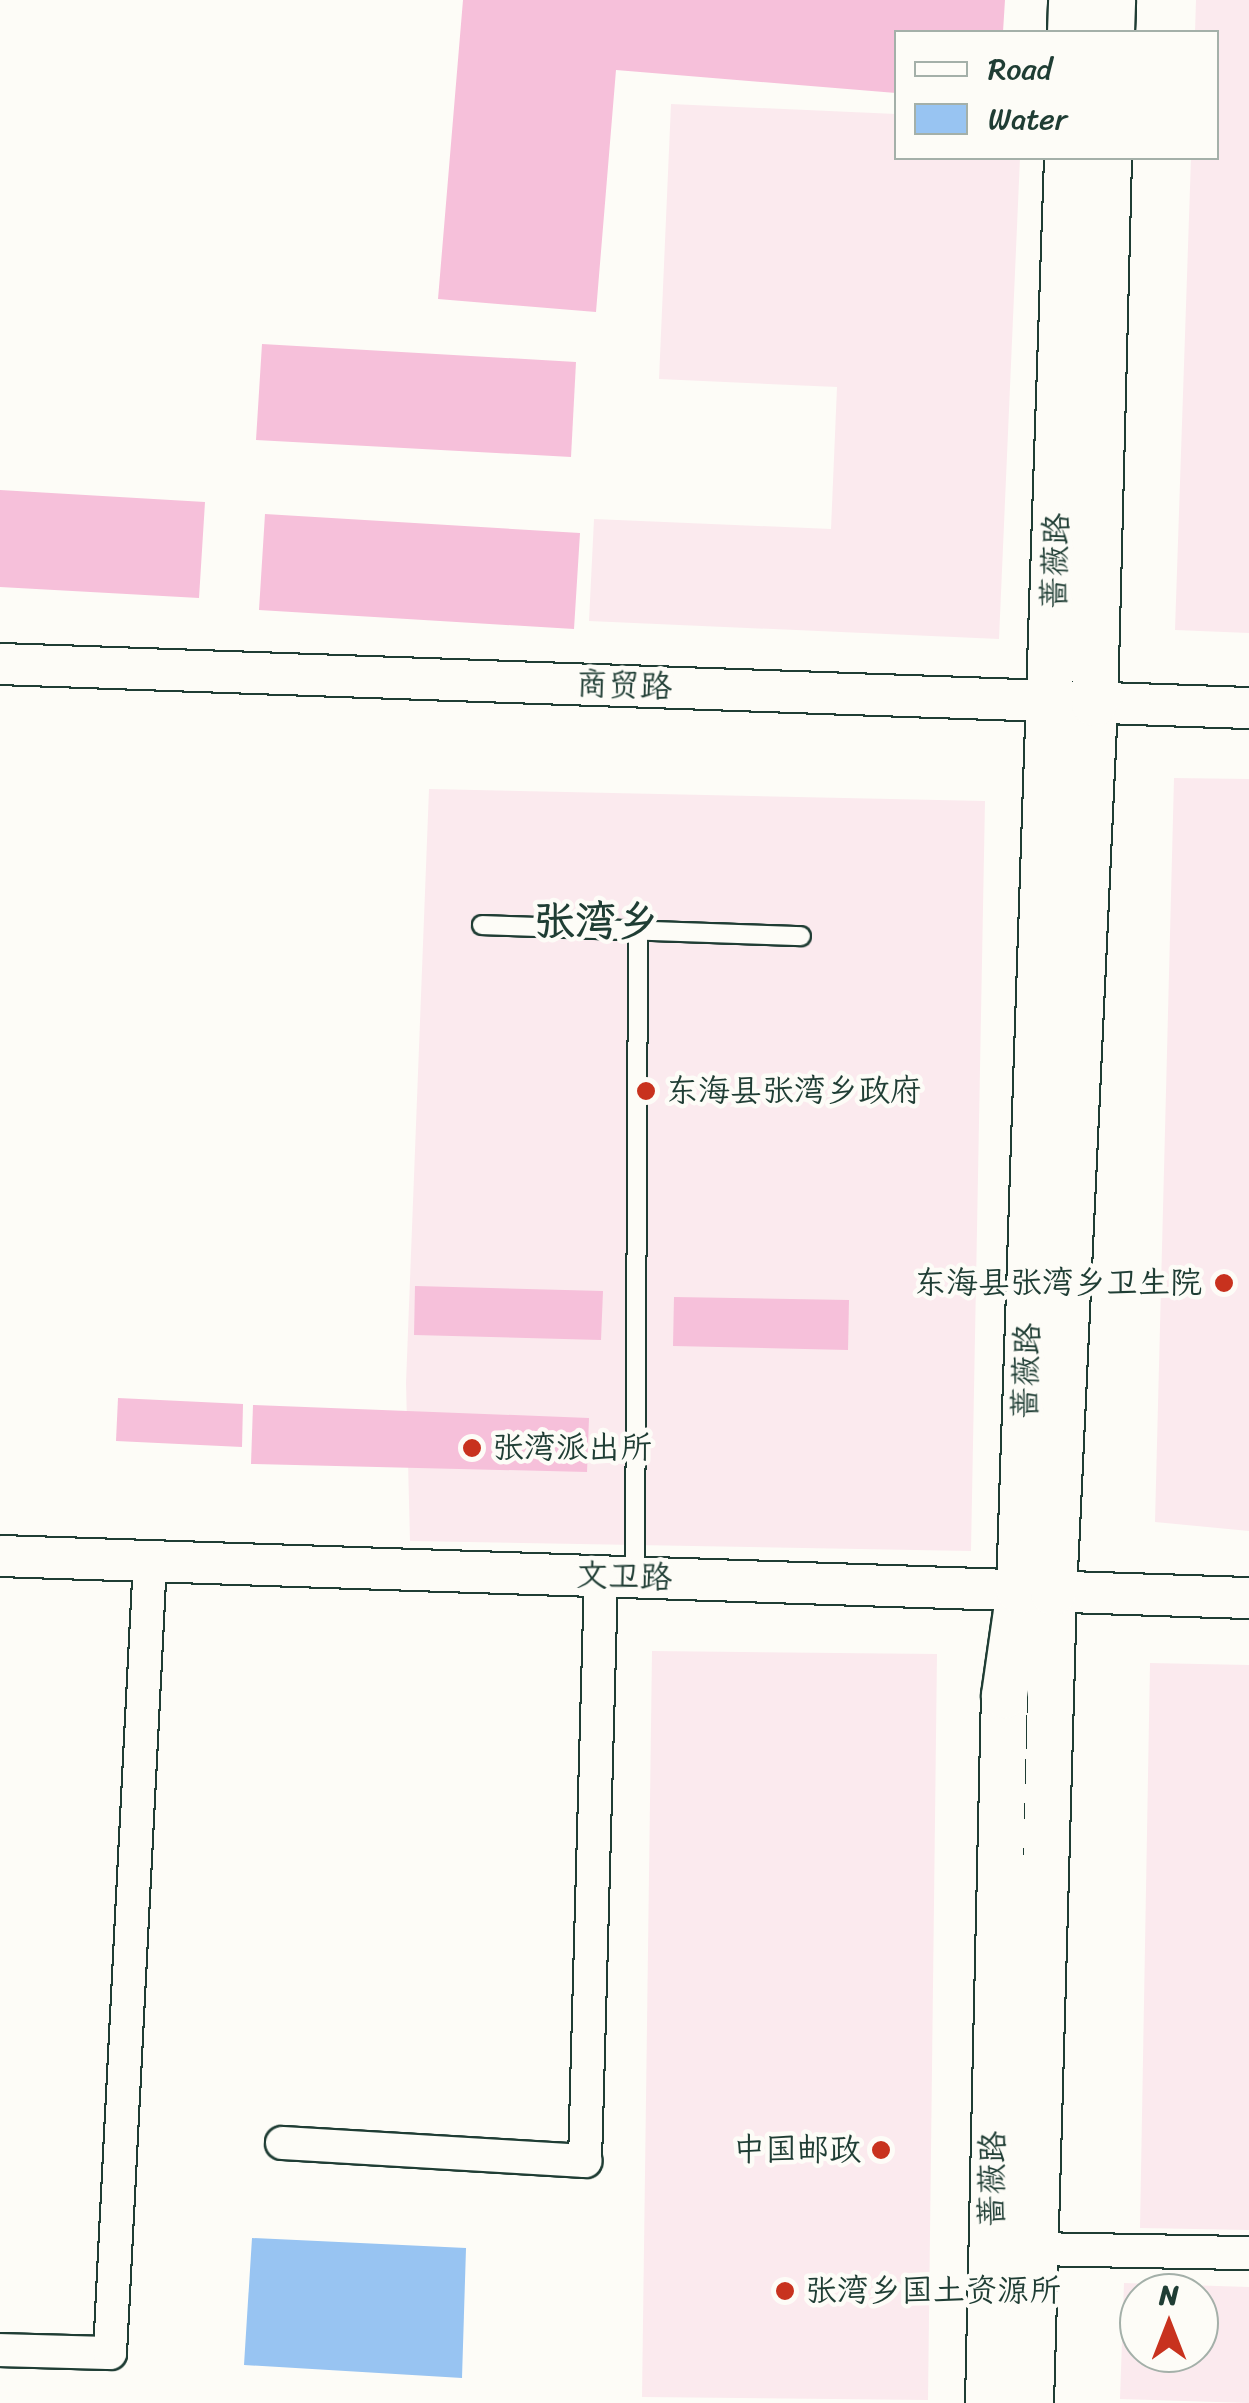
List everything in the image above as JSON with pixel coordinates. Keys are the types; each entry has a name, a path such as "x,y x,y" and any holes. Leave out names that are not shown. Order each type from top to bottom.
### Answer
{"main road":[{"path":"1070,30 1071,0"},
{"path":"1111,30 1112,0"},
{"name":"蔷薇路","path":"1067,160 1073,702"},
{"name":"蔷薇路","path":"1030,2403 1036,1591 1073,702 1108,160"},
{"name":"蔷薇路","path":"988,2403 1004,1695 1036,1591"}],"street":[{"name":"商贸路","path":"0,664 1249,708"},
{"name":"文卫路","path":"0,1556 1249,1598"},
{"path":"0,2350 110,2352 150,1561"},
{"path":"282,2143 585,2161 618,1577"},
{"path":"1034,2249 1249,2252"}],"lane":[{"path":"482,925 801,936"},
{"path":"618,1577 638,930"}],"shaded area":[{"path":"1196,0 1249,0 1249,633 1175,630 1191,160 1219,160 1219,30 1195,30"},
{"path":"671,104 894,114 894,160 1020,160 999,639 589,621 594,519 831,529 837,387 659,379"},
{"path":"1174,778 1249,779 1249,1531 1155,1522"},
{"name":"东海县张湾乡政府","path":"429,789 985,801 971,1551 410,1541 406,1383"},
{"path":"652,1651 937,1654 928,2400 642,2397"},
{"path":"1150,1663 1249,1665 1249,2230 1140,2228"},
{"path":"1219,2286 1249,2287 1249,2403 1120,2399 1121,2373 1219,2373"}],"water":[{"path":"252,2238 466,2248 462,2378 244,2365"}],"building":[{"path":"463,0 1005,0 1003,30 894,30 894,93 616,70 596,312 438,299"},
{"path":"262,344 576,362 571,457 256,440"},
{"path":"0,490 205,502 199,598 0,587"},
{"path":"265,514 580,533 574,629 259,610"},
{"path":"415,1286 603,1291 601,1340 414,1335"},
{"path":"674,1297 849,1300 848,1350 673,1346"},
{"path":"118,1398 243,1404 242,1447 116,1441"},
{"path":"253,1405 589,1418 587,1472 251,1464"}],"place":[{"name":"东海县张湾乡政府","path":"646,1091"},
{"name":"东海县张湾乡卫生院","path":"1224,1283"},
{"name":"张湾派出所","path":"472,1448"},
{"name":"中国邮政","path":"881,2150"},
{"name":"张湾乡国土资源所","path":"785,2291"}],"district":[{"name":"张湾乡","path":"596,921"}]}
